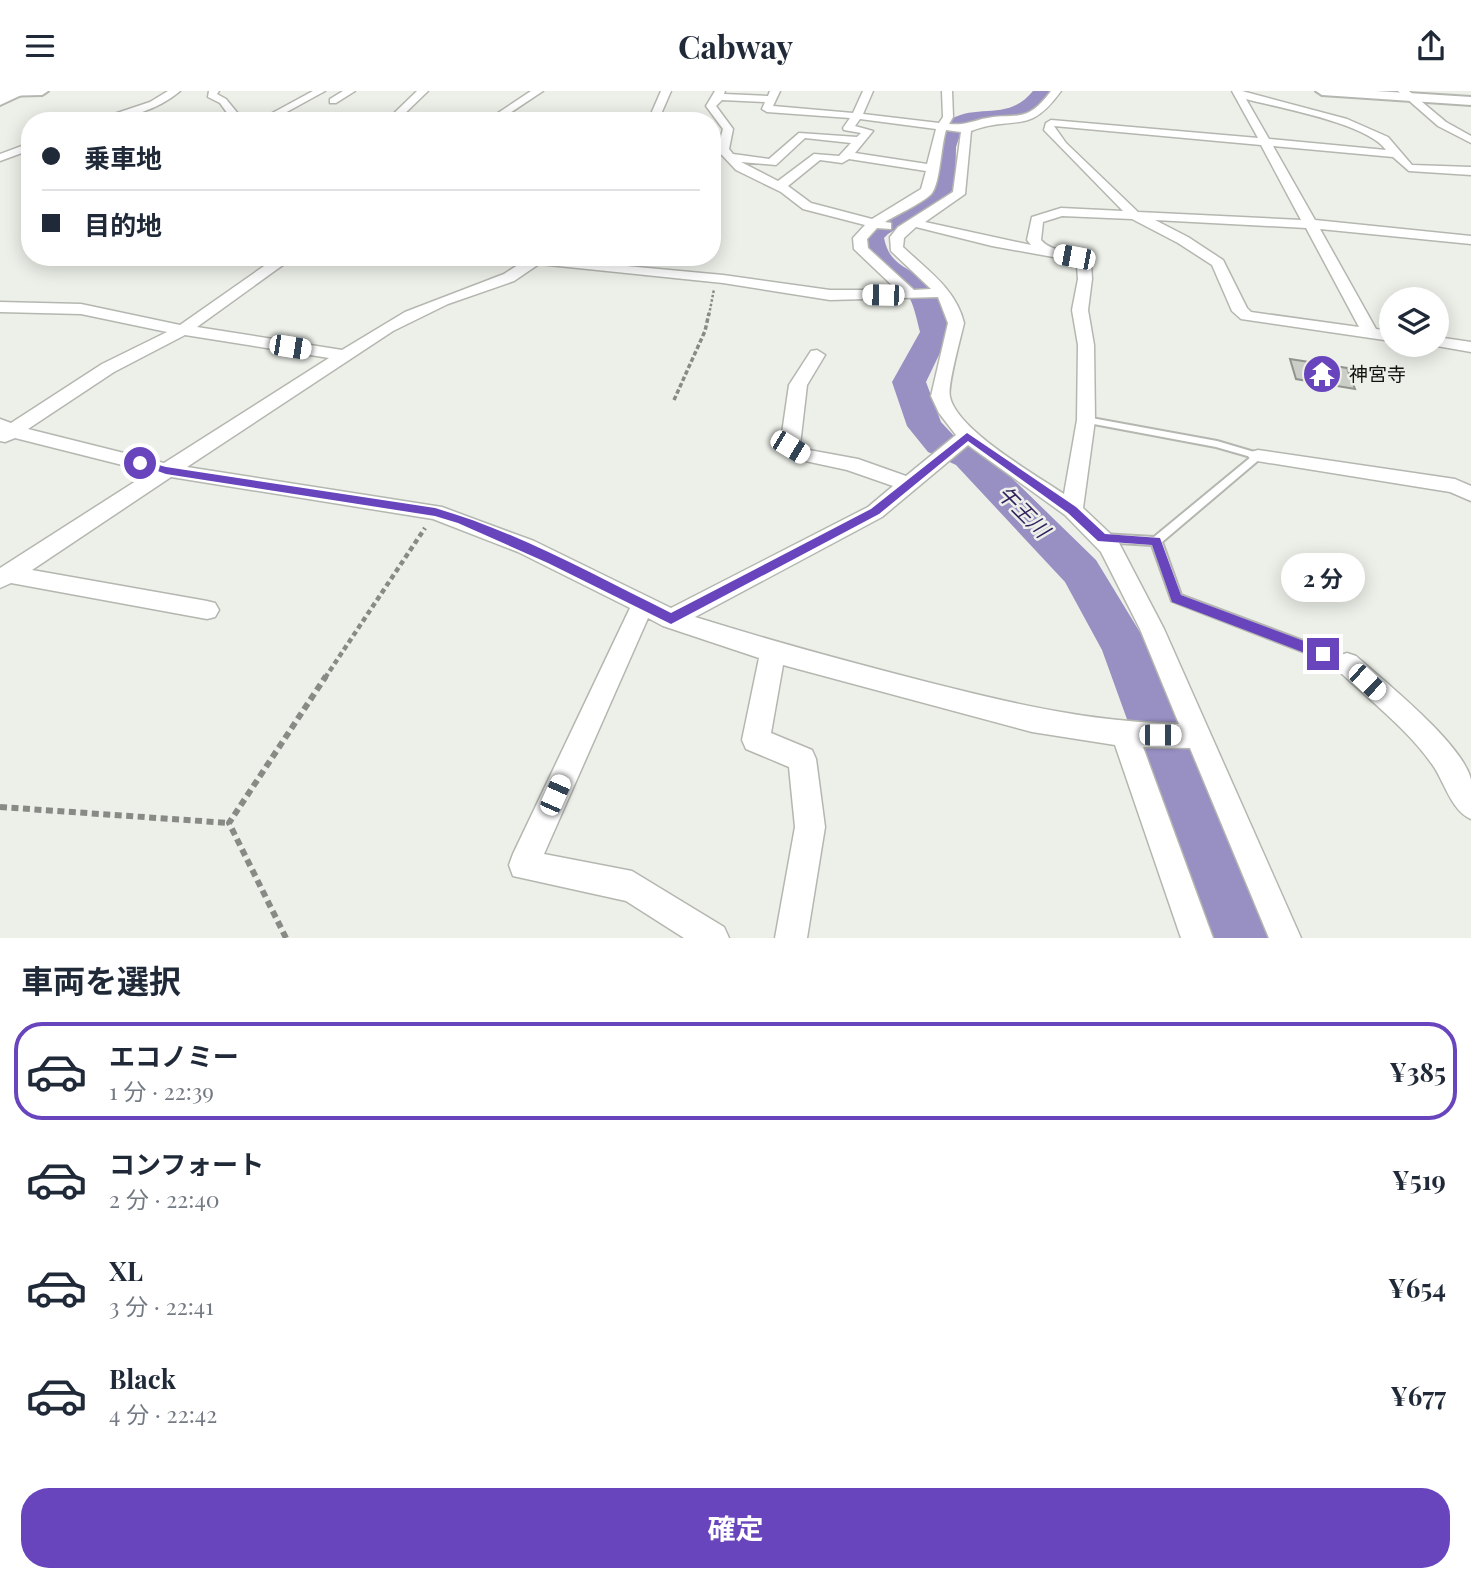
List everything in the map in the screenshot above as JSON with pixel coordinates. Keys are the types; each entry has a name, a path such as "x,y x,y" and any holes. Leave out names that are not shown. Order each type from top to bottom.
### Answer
{"main road":[{"path":"0,100 22,91"}],"street":[{"path":"0,92 42,91"},
{"path":"127,112 153,104 175,91"},
{"path":"214,91 211,95 223,101 232,112"},
{"path":"280,112 320,91"},
{"path":"332,101 351,91"},
{"path":"401,112 423,91"},
{"path":"506,112 538,91"},
{"path":"657,112 666,91"},
{"path":"868,91 849,128 869,131"},
{"path":"910,295 861,249 860,238 874,223 927,191 934,169 941,126 948,117 947,91"},
{"path":"1024,119 1042,110 1056,91"},
{"path":"1322,91 1407,94 1471,101"},
{"path":"1238,92 1263,142 1371,334"},
{"path":"1238,92 1343,121 1384,139 1409,168 1471,171"},
{"path":"715,112 711,106 719,94 773,95 767,109 857,115 965,129 984,122 1024,119 1051,124 1395,154"},
{"path":"1407,94 1442,124 1471,140"},
{"path":"721,120 728,129 721,152"},
{"path":"780,186 818,156 842,160 881,120"},
{"path":"1051,124 1048,128 1062,145 1133,215 1182,240 1218,263 1240,311 1247,316 1379,335"},
{"path":"965,129 962,185 959,194 905,227 897,237 896,248 940,292 955,312 956,323 940,396 964,439 1072,510 1110,547 1152,629 1192,735 1285,938"},
{"path":"721,152 772,163 803,135 860,141"},
{"path":"0,158 21,150"},
{"path":"721,152 747,172 780,186 807,206 874,223 1081,259 1085,279 1080,310 1086,345 1086,420 1072,510"},
{"path":"848,155 934,169"},
{"path":"1042,251 1034,240 1037,220 1049,214 1078,212 1311,224 1471,240"},
{"path":"4,432 108,368 183,330 274,266"},
{"path":"4,576 398,322 449,299 490,286 526,266"},
{"path":"597,266 717,278 830,295 910,295 940,292"},
{"path":"0,307 81,309 183,330 344,355"},
{"path":"1449,344 1471,347"},
{"path":"817,355 798,385 790,447 803,454 851,464 908,484"},
{"path":"4,432 166,470 435,512 462,520 541,554 671,619 773,652 1032,720 1130,735 1192,735"},
{"path":"671,619 875,512 964,439"},
{"path":"1258,456 1455,486 1471,494"},
{"path":"4,576 207,610"},
{"path":"643,605 607,678 524,865 632,887 713,938"},
{"path":"773,652 756,740 802,759 810,827 791,938"},
{"path":"1347,663 1428,738 1471,804"},
{"path":"1130,735 1197,938"}],"lane":[{"path":"1086,420 1217,445 1258,456"},
{"path":"1102,538 1156,541 1258,456"},
{"path":"1156,541 1176,598 1347,663"}],"path":[{"path":"674,400 705,331 717,278"},
{"path":"229,823 435,512"},
{"path":"0,807 229,823"},
{"path":"229,823 286,938"}],"building":[{"name":"神宮寺","path":"1290,359 1347,368 1355,389 1296,379"}],"waterway":[{"name":"午王川","path":"1042,91 1032,104 1019,113 969,118 953,126 946,147 943,188 879,229 871,236 873,248 882,264 919,291 931,316 935,332 909,382 925,426 941,444 969,457 1081,571 1125,647 1237,938"}],"place":[{"name":"神宮寺","path":"1322,374"}],"route":[{"path":"140,463 166,470 435,512 462,520 553,559 671,619 875,512 967,436 1072,510 1102,538 1156,541 1176,598 1323,654"}]}
